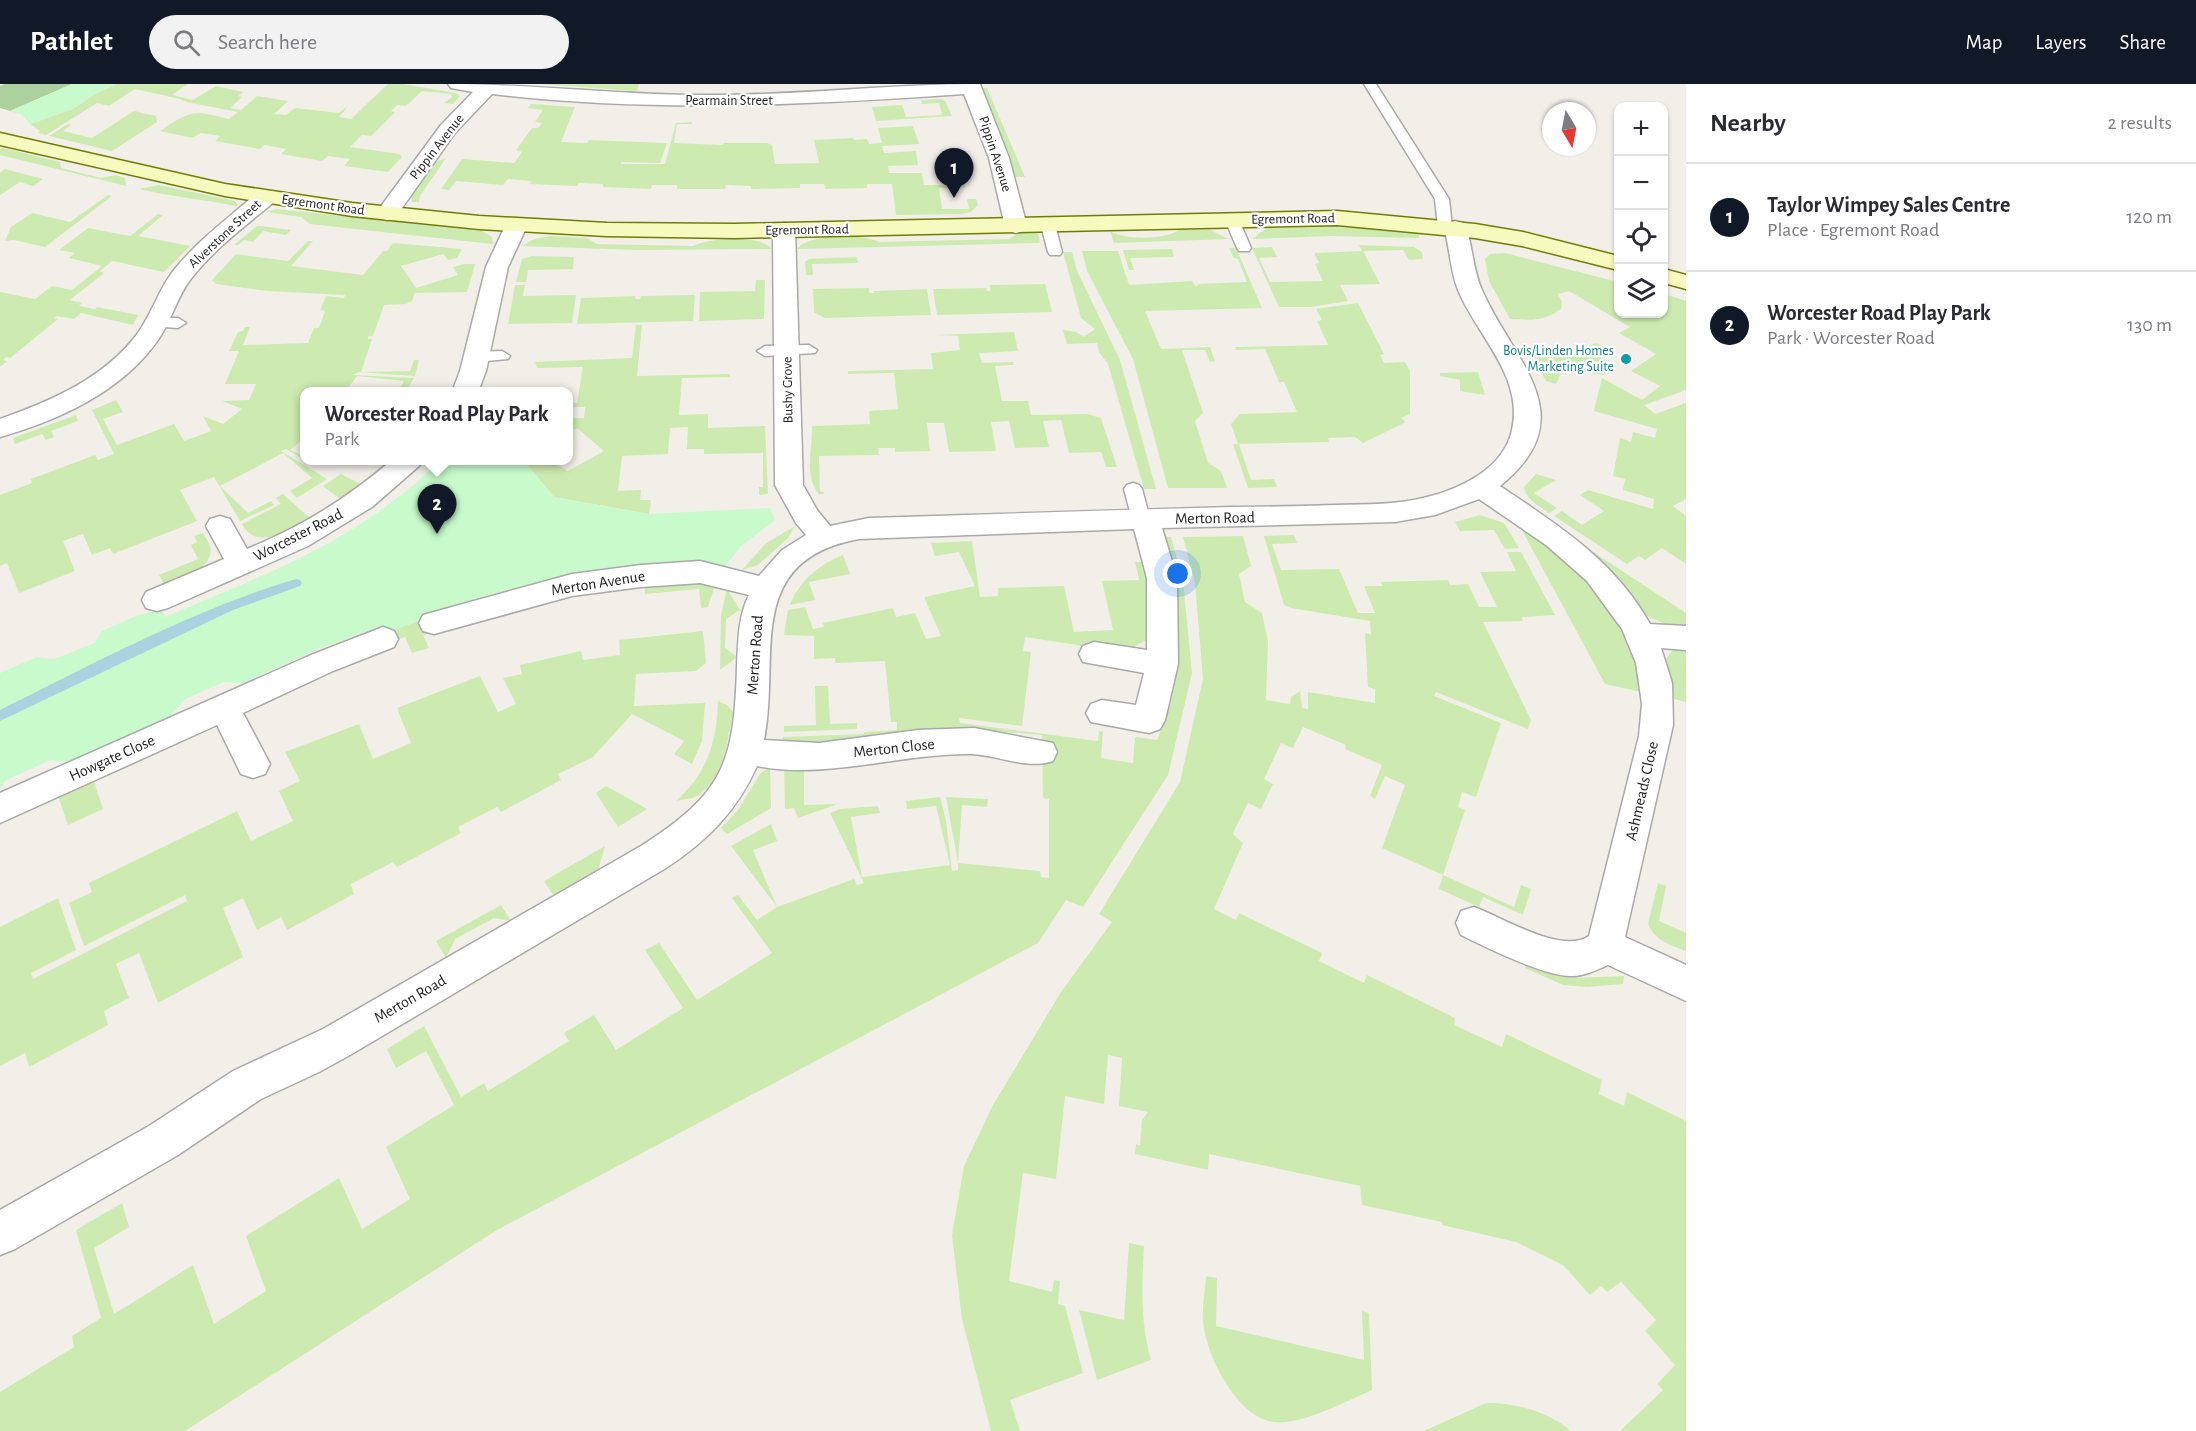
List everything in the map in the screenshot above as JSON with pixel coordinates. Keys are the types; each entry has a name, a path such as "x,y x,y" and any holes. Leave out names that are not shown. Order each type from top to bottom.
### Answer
{"street":[{"name":"Pearmain Street","path":"458,84 579,97 725,101 803,99 970,86"},
{"name":"Pippin Avenue","path":"387,213 448,129 489,86"},
{"name":"Pippin Avenue","path":"970,86 999,158 1016,226"},
{"name":"Egremont Road","path":"0,139 187,183 387,213 516,226 654,231 784,230 1337,218 1450,227 1523,239 1614,262"},
{"name":"Alverstone Street","path":"0,428 52,408 100,382 139,348 167,323 181,277 266,196"},
{"path":"467,387 497,267 516,226"},
{"name":"Merton Road","path":"0,1234 188,1126 258,1078 320,1050 521,936 656,855 695,827 728,790 738,773 746,750 752,702 756,623 765,588 785,562 801,549 841,532 869,528 1395,512 1432,506 1481,487 1509,464 1520,445 1527,421 1527,403 1511,360 1470,289 1462,248 1450,227"},
{"name":"Bushy Grove","path":"784,230 789,484 806,516 824,538"},
{"name":"Worcester Road","path":"157,600 298,539 340,516 386,482 405,465"},
{"name":"Ashmeads Close","path":"1481,487 1556,538 1596,573 1619,600 1641,635 1654,670 1658,701 1657,723 1605,946"},
{"path":"1102,713 1149,720 1162,664 1162,579 1143,519"},
{"name":"Worcester Road","path":"220,526 241,564"},
{"name":"Merton Avenue","path":"434,623 572,585 663,573 700,572 765,588"},
{"path":"1641,635 1686,638"},
{"name":"Howgate Close","path":"0,809 322,663 383,639"},
{"path":"1094,654 1162,664"},
{"path":"224,708 254,764"},
{"name":"Merton Close","path":"746,750 765,754 819,756 918,743 974,741 1041,752"},
{"path":"1474,923 1542,954 1564,960 1589,957 1605,946 1686,983"}],"lane":[{"path":"1370,84 1442,199 1450,227"},
{"path":"1232,220 1244,248"},
{"path":"1048,225 1055,252"},
{"path":"476,357 502,356"},
{"path":"1133,489 1143,519"}],"green space":[{"path":"5,84 72,84 10,111 0,108 0,86"},
{"path":"72,84 117,84 95,94 73,109 30,124 22,115 10,111"},
{"path":"117,84 188,84 172,95 193,100 216,86 243,92 238,96 242,97 230,108 241,110 257,96 288,101 274,114 286,115 295,108 339,113 349,105 339,117 351,119 388,84 403,84 456,93 460,96 453,104 444,103 452,97 451,94 422,91 406,106 397,105 391,111 395,112 371,136 362,135 350,147 400,154 402,157 388,172 344,166 350,159 328,156 322,161 281,154 286,149 265,145 260,149 215,141 220,136 201,133 192,138 160,131 179,119 193,114 207,114 229,119 238,112 135,89 109,106 97,103 46,135 38,133 40,131 30,124 73,109 95,94"},
{"path":"541,84 639,84 637,91"},
{"path":"982,88 987,88 1025,177 1014,177 1010,157"},
{"path":"942,99 952,116 876,121 872,107 902,105 906,117 942,115 939,103 922,104 921,100"},
{"path":"531,104 575,107 561,142 587,143 589,140 667,143 660,163 621,162 621,164 665,164 676,123 692,122 692,124 677,124 674,143 723,145 724,143 767,143 772,145 775,164 819,163 814,140 853,138 854,140 867,139 869,144 882,143 878,128 913,126 919,144 882,146 884,153 916,151 918,165 888,166 889,173 922,173 924,185 965,185 965,187 939,188 942,209 969,209 967,199 976,199 978,205 971,212 961,214 896,215 892,184 867,184 867,188 825,189 824,184 800,184 800,188 751,189 751,186 726,185 725,189 677,189 677,185 652,185 651,189 603,187 603,184 579,183 577,186 530,184 531,181 508,179 503,185 456,181 449,190 441,189 462,159 514,163 522,152 516,150 532,128 538,128 542,123 535,122 543,110 528,108"},
{"path":"134,111 156,116 157,122 112,151 49,136 68,124 71,125 63,131 92,138"},
{"path":"0,149 60,162 61,168 101,178 116,175 125,178 126,186 0,155"},
{"path":"446,158 420,196 419,202 412,202 411,196 435,162"},
{"path":"5,169 43,179 33,186 20,182 0,195 0,173"},
{"path":"159,185 235,201 238,206 139,189"},
{"path":"108,195 112,196 45,247 14,240 5,241 11,227 32,213 70,222"},
{"path":"276,209 482,231 492,237 493,244 310,224 301,217 266,212"},
{"path":"158,214 163,215 138,236 190,246 164,272 112,261 100,271 104,273 70,300 82,303 79,306 138,315 133,325 81,313 74,319 57,316 54,318 58,319 10,358 6,357 3,360 7,361 0,367 0,292 35,299 52,286 72,290 102,266 69,258 75,253 59,250 88,228 130,236"},
{"path":"257,226 291,230 286,235 263,231 253,242 244,240 234,245"},
{"path":"1332,227 1418,231 1419,238 1331,236 1252,239 1267,228"},
{"path":"1179,230 1210,230 1229,239 1114,243 1110,231 1125,236 1144,238 1164,236"},
{"path":"1018,233 1038,233 1040,243 797,249 813,240 837,236 861,237 879,242 1009,239"},
{"path":"551,236 587,238 597,244 693,246 722,239 745,239 765,244 772,249 637,250 522,246 534,239"},
{"path":"308,241 313,241 291,266 363,275 383,251 387,251 393,243 462,249 457,258 448,260 443,254 401,266 416,288 458,275 453,267 475,264 467,292 415,293 412,301 406,304 384,305 373,336 368,336 368,339 372,339 361,372 410,371 414,360 419,360 415,376 359,372 352,375 414,378 408,387 400,387 404,381 357,376 349,387 300,387 300,442 290,450 300,455 300,457 286,449 281,451 300,463 300,465 304,465 327,479 297,498 290,491 312,478 283,453 220,486 248,513 271,501 274,505 240,521 214,477 180,490 197,521 113,554 110,548 92,555 83,534 63,541 75,571 19,593 7,563 0,566 0,495 32,483 31,479 95,455 98,460 114,454 92,410 116,400 123,412 103,419 117,445 174,424 184,441 211,431 203,416 223,424 242,409 222,401 249,400 256,384 225,384 239,351 229,351 238,332 243,331 245,327 250,327 243,345 308,343 314,328 319,328 325,311 320,310 326,296 344,298 345,295 267,291 216,284 212,280 236,254 288,261"},
{"path":"1359,245 1414,247 1422,252 1423,259 1409,260 1403,250 1363,251 1380,284 1340,285 1348,301 1310,307 1279,307 1252,248 1272,247 1277,257 1259,258 1270,282 1323,281 1315,264 1319,263 1314,253 1362,251"},
{"path":"1229,248 1236,248 1262,308 1145,311 1161,349 1210,347 1215,361 1210,362 1205,350 1182,350 1203,413 1195,421 1208,463 1221,471 1227,488 1168,488 1133,359 1087,271 1082,251 1118,251 1129,285 1192,281 1195,286 1198,286 1198,284 1247,282 1238,259 1234,258"},
{"path":"1172,249 1174,257 1130,258 1134,270 1129,270 1123,250"},
{"path":"1063,252 1072,252 1077,271 1120,360 1156,489 1144,489 1108,364 1099,352 1097,343 1067,344 1063,330 1076,332 1084,337 1095,329 1081,318"},
{"path":"1505,253 1614,281 1614,318 1569,291 1558,294 1562,302 1561,309 1548,316 1531,320 1510,319 1489,281 1485,259 1490,254"},
{"path":"532,256 574,257 573,269 528,270 526,282 516,282 522,259"},
{"path":"857,257 858,263 812,264 813,275 806,275 805,262 809,259"},
{"path":"756,280 765,280 764,319 699,321 700,292 755,291"},
{"path":"1045,284 1052,312 937,315 933,289 986,288 990,291 990,285"},
{"path":"515,285 525,285 523,296 576,295 572,323 508,324"},
{"path":"869,288 869,293 927,289 931,315 824,318 814,312 813,289"},
{"path":"695,295 693,321 577,324 581,298 635,296 636,299 640,299 641,296"},
{"path":"1668,295 1686,301 1686,390 1644,405 1655,414 1686,403 1686,499 1673,506 1686,516 1686,564 1662,548 1645,560 1639,556 1627,564 1554,516 1562,511 1582,525 1604,511 1580,495 1588,490 1653,509 1654,499 1623,490 1625,479 1613,476 1620,438 1631,442 1633,432 1655,438 1657,429 1594,411 1602,378 1642,400 1660,386 1631,371 1656,354 1619,333 1630,327 1615,318 1668,318"},
{"path":"1358,303 1384,354 1380,355 1384,363 1405,362 1410,371 1410,414 1401,418 1406,422 1363,443 1355,437 1328,438 1329,442 1239,444 1251,480 1274,479 1277,487 1248,488 1233,444 1238,444 1231,424 1240,414 1297,412 1284,382 1279,382 1265,349 1236,350 1235,347 1328,345 1317,321 1322,320 1316,309"},
{"path":"636,325 642,325 637,376 730,374 730,377 682,378 679,415 708,414 708,428 765,426 768,494 759,495 759,487 763,487 763,453 704,454 704,449 687,449 688,427 670,428 668,454 622,456 618,491 641,490 640,500 651,500 649,514 554,497 527,465 557,465 568,471 604,451 577,428 573,430 573,418 584,418 585,407 573,407 573,403 577,403 583,367 537,368 535,362 632,358"},
{"path":"1014,332 1018,351 979,353 982,363 1013,362 1014,365 995,366 1002,401 1028,401 1031,415 1087,414 1101,418 1117,467 1106,467 1101,452 1069,453 1061,420 1043,421 1049,447 1015,448 1009,421 991,422 996,451 949,452 944,423 927,423 930,451 895,452 895,448 878,448 879,455 819,456 820,491 825,493 819,495 814,487 810,470 812,426 870,424 869,411 898,409 894,373 848,374 848,371 933,369 931,353 960,350 958,336 934,335"},
{"path":"1596,343 1610,350 1600,357 1617,366 1603,375 1562,370 1556,384 1546,381 1527,347 1540,347 1564,357"},
{"path":"1478,372 1485,395 1460,391 1460,380 1440,376 1440,373"},
{"path":"76,415 78,421 51,431 54,437 46,440 42,434 15,444 13,438"},
{"path":"434,465 527,465 554,497 649,514 770,508 775,520 741,546 724,568 693,563 662,563 632,567 534,585 489,597 381,635 378,627 318,649 244,683 224,682 185,699 170,717 70,762 51,760 6,780 0,789 0,673 37,657 54,659 95,643 102,631 136,616 161,609 165,617 283,566 340,537 367,520"},
{"path":"341,474 364,486 343,501 323,486"},
{"path":"1536,474 1556,480 1534,493 1557,508 1549,513 1525,492 1524,487"},
{"path":"283,494 312,520 275,536 256,536 248,532 242,524 281,504 276,498"},
{"path":"1480,515 1504,523 1519,548 1505,549 1494,530 1460,531 1455,522"},
{"path":"1518,523 1561,556 1598,595 1614,617 1626,640 1641,692 1605,684"},
{"path":"795,526 788,538 758,565 742,570 765,544"},
{"path":"1560,530 1686,613 1686,626 1669,626 1645,615"},
{"path":"203,533 210,546 207,561 187,577 165,586 159,575 198,559 191,545 197,542 194,536"},
{"path":"1294,535 1297,543 1272,544 1281,570 1339,569 1358,613 1375,613 1364,586 1382,586 1381,582 1448,580 1450,585 1468,584 1479,607 1497,607 1480,572 1516,571 1507,552 1521,552 1555,615 1522,617 1523,621 1483,622 1531,720 1528,729 1436,692 1434,696 1501,723 1476,797 1462,792 1458,807 1465,810 1443,875 1382,848 1405,785 1385,776 1375,799 1370,796 1382,765 1345,749 1346,745 1303,727 1293,748 1281,743 1264,779 1273,784 1261,809 1248,803 1235,829 1233,834 1243,843 1214,909 1236,920 1239,913 1322,953 1319,961 1364,983 1367,975 1455,1018 1454,1025 1502,1047 1506,1034 1602,1080 1599,1094 1624,1106 1627,1092 1686,1121 1686,1431 1620,1431 1663,1390 1657,1384 1675,1365 1645,1331 1656,1320 1621,1282 1607,1292 1601,1286 1590,1295 1563,1265 1516,1242 1442,1225 1442,1222 1362,1205 1360,1186 1209,1154 1208,1170 1135,1154 1136,1144 1140,1145 1142,1120 1148,1112 1119,1106 1122,1058 1108,1055 1104,1104 1065,1096 1056,1179 1023,1173 1009,1281 1052,1292 1054,1280 1060,1281 1058,1304 1065,1306 1083,1373 1010,1400 1020,1431 991,1431 962,1319 952,1235 964,1166 993,1105 1061,992 1112,922 1099,914 1180,782 1203,679 1195,583 1183,537 1243,536 1251,566 1239,574 1245,602 1262,613 1268,641 1266,700 1290,704 1291,697 1300,691 1302,708 1308,709 1308,692 1375,703 1375,689 1368,687 1365,633 1371,634 1370,621 1284,605 1264,536"},
{"path":"1160,536 1171,537 1183,581 1192,673 1168,775 1083,907 1066,900 1038,943 497,1230 185,1431 0,1431 0,1392 74,1347 72,1336 101,1318 76,1230 122,1203 129,1227 94,1248 114,1314 193,1265 214,1324 266,1291 246,1236 339,1178 362,1229 410,1199 386,1147 454,1105 426,1051 396,1068 387,1049 424,1026 461,1097 484,1083 488,1091 569,1041 564,1033 594,1015 616,1050 683,1008 645,950 659,943 697,1000 772,953 732,898 738,895 757,920 777,907 854,879 857,885 864,883 830,813 840,809 878,806 880,813 851,817 862,877 950,865 936,806 907,809 906,801 940,797 946,821 952,871 958,870 958,863 1040,871 1041,877 1049,878 1049,799 1043,798 1042,735 983,730 783,744 783,737 864,734 864,732 897,730 897,722 891,722 885,661 835,663 835,658 814,659 814,636 784,635 788,610 805,607 813,629 824,627 823,623 893,608 896,617 915,613 926,639 941,636 924,597 975,586 959,552 935,556 931,543 972,541 980,597 998,596 998,588 1064,586 1074,632 1113,630 1102,581 1139,580 1135,562 1146,562 1151,579 1148,639 1130,649 1097,648 1025,637 1023,651 1031,652 1022,726 959,718 960,723 1098,741 1099,731 1103,732 1101,758 1133,763 1135,737 1157,740 1171,703 1174,685 1173,578"},
{"path":"843,555 850,574 809,582 815,600 790,605 799,588 811,574 826,563"},
{"path":"698,582 715,585 708,607 701,608 699,589 645,594 645,586"},
{"path":"727,589 740,610 726,619 725,648 737,657 720,670 721,615"},
{"path":"431,616 437,630 423,635 429,648 412,653 405,637 385,644 381,635"},
{"path":"703,631 706,663 696,671 636,674 634,706 705,703 702,741 692,764 674,754 684,741 632,714 593,757 558,774 561,780 501,812 497,807 458,827 461,833 397,867 393,862 351,884 354,894 287,930 281,917 257,930 243,898 223,908 243,957 158,1003 139,953 116,964 129,998 104,1011 108,1025 29,1067 25,1053 0,1066 0,927 58,898 76,950 31,973 33,979 187,901 185,895 84,946 69,903 92,892 89,883 237,811 251,841 293,821 279,791 300,781 285,752 359,724 373,759 411,743 397,708 480,676 498,712 516,704 503,678 522,674 520,665 581,651 583,660 620,655 619,640"},
{"path":"1686,649 1686,702 1674,699 1666,659 1673,650"},
{"path":"815,686 828,686 830,724 857,723 857,729 784,732 784,726 816,725"},
{"path":"718,701 727,705 733,712 724,757 714,778 699,795 676,801 703,768 715,730"},
{"path":"784,766 804,772 804,805 838,804 798,818 794,808 785,809"},
{"path":"770,767 771,808 727,834 721,828 738,810 760,774"},
{"path":"93,779 103,809 68,825 58,796"},
{"path":"606,786 647,809 618,827 596,793"},
{"path":"946,797 988,799 987,807 962,805 958,863"},
{"path":"771,824 777,841 753,850 777,907 731,846"},
{"path":"605,846 598,871 554,896 544,881"},
{"path":"1443,875 1514,907 1521,885 1531,889 1523,915 1483,897 1479,907 1439,889"},
{"path":"1658,883 1666,886 1659,921 1686,933 1686,951 1659,938 1648,924"},
{"path":"501,905 511,921 494,918 455,939 446,958 436,941"},
{"path":"1526,961 1572,978 1624,976 1623,984 1587,987 1563,985 1525,968"},
{"path":"1129,1243 1144,1246 1143,1318 1151,1360 1097,1380 1079,1310 1124,1320"},
{"path":"1206,1276 1217,1278 1216,1326 1364,1360 1362,1311 1369,1313 1372,1390 1310,1417 1273,1422 1259,1417 1235,1396 1225,1382 1210,1351 1203,1322"},
{"path":"1486,1403 1519,1406 1552,1418 1571,1431 1424,1431"}],"waterway":[{"path":"0,716 229,607 296,583"}],"place":[{"name":"Taylor Wimpey Sales Centre","path":"954,198"},
{"name":"Bovis/Linden Homes Marketing Suite","path":"1626,359"},
{"name":"Worcester Road Play Park","path":"437,534"}]}
